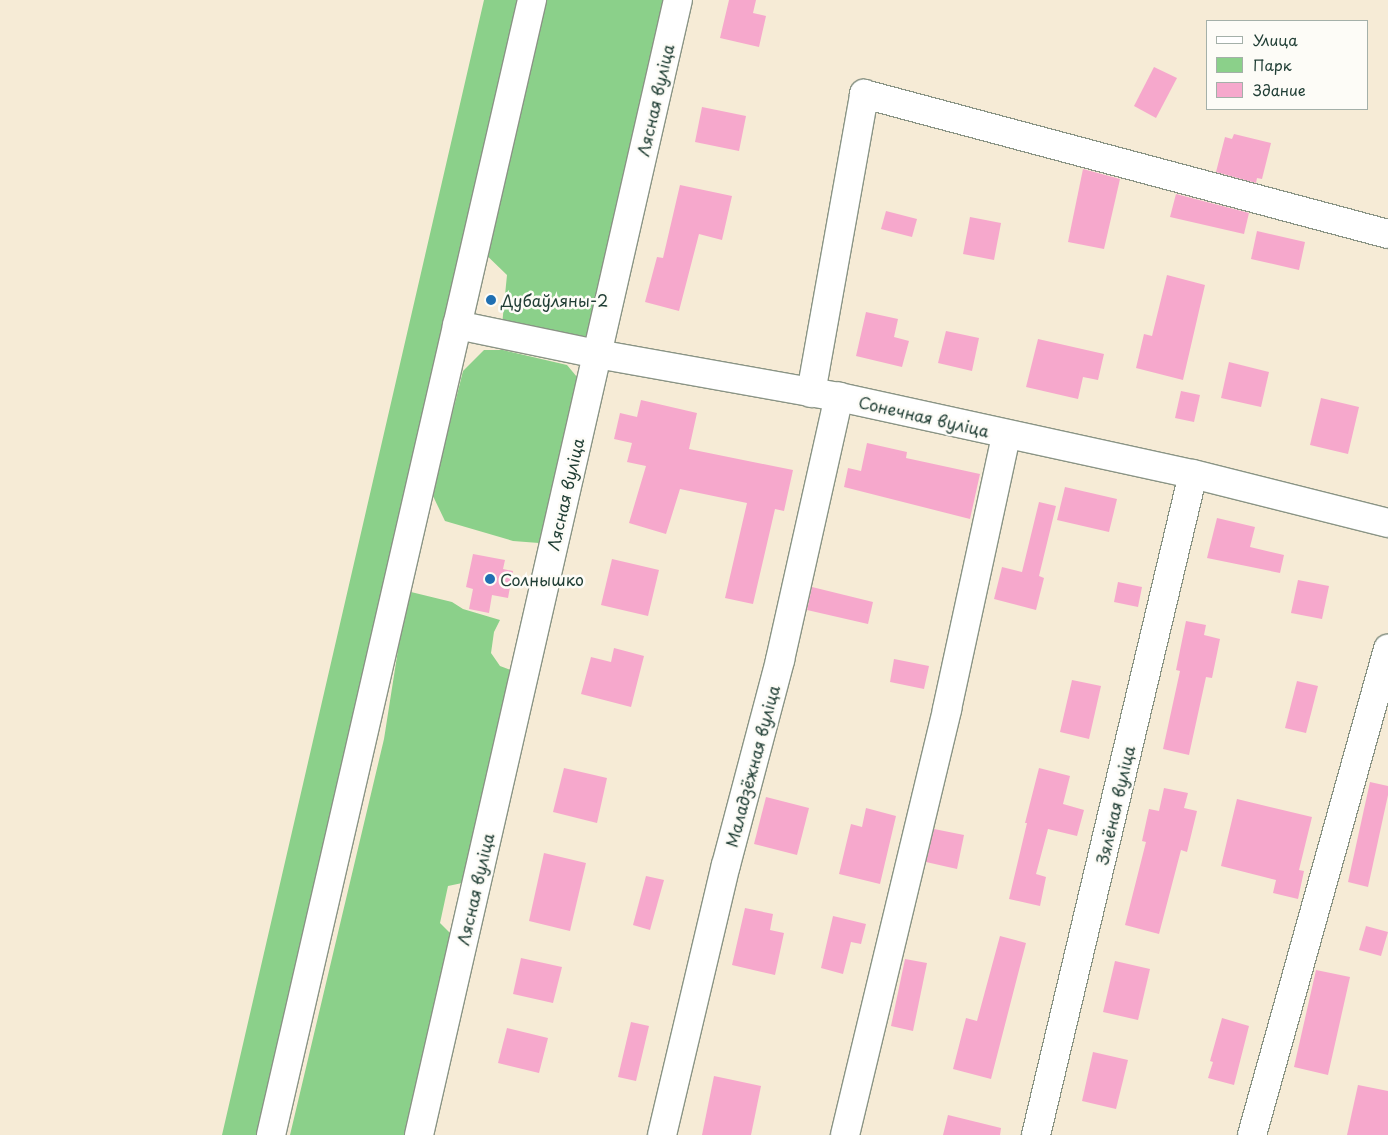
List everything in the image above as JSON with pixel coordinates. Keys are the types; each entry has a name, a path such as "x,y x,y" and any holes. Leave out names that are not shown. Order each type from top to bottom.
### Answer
{"street":[{"path":"271,1135 416,514 457,325 532,0"},
{"name":"Лясная вуліца","path":"419,1135 678,0"},
{"path":"811,393 864,94 1388,234"},
{"name":"Сонечная вуліца","path":"457,325 597,354 839,397 1006,435 1193,474 1388,523"},
{"name":"Маладзёжная вуліца","path":"662,1135 726,866 780,660 839,397"},
{"path":"845,1135 947,709 1006,435"},
{"name":"Зялёная вуліца","path":"1036,1135 1193,474"},
{"path":"1252,1135 1388,649"}],"green space":[{"path":"484,0 678,0 597,354 501,335 507,275 477,246 271,1135 222,1135"},
{"path":"484,350 503,350 567,365 577,377 539,543 513,541 445,521 432,494 463,371"},
{"path":"411,592 452,602 463,609 500,620 494,632 491,653 500,666 516,672 467,882 448,886 440,923 456,939 405,1135 290,1135 384,739 403,618"}],"building":[{"path":"729,0 756,0 753,13 766,16 759,47 720,38"},
{"path":"1154,67 1177,78 1156,118 1134,106"},
{"path":"702,107 746,116 739,151 695,142"},
{"path":"1234,134 1271,143 1262,179 1257,178 1256,183 1216,172 1225,137 1232,139"},
{"path":"1083,169 1120,179 1104,249 1068,242"},
{"path":"680,185 732,196 722,240 699,234 679,311 645,302 657,257 663,258"},
{"path":"1176,194 1249,213 1244,234 1170,217"},
{"path":"886,211 917,219 912,237 881,229"},
{"path":"970,217 1001,223 994,260 963,254"},
{"path":"1257,231 1305,242 1299,270 1251,259"},
{"path":"1167,275 1205,285 1183,380 1136,368 1144,334 1152,336"},
{"path":"866,312 898,319 894,337 909,341 902,367 856,356"},
{"path":"946,331 979,338 972,371 938,363"},
{"path":"1038,339 1104,354 1098,380 1083,377 1078,399 1026,387"},
{"path":"1229,362 1269,372 1261,407 1221,398"},
{"path":"1181,391 1200,395 1194,422 1175,418"},
{"path":"1321,398 1359,407 1348,454 1310,445"},
{"path":"641,400 697,413 689,449 793,470 784,511 775,509 753,604 725,598 747,503 680,489 666,534 629,523 646,466 627,462 632,443 614,439 620,413 637,417"},
{"path":"867,443 907,452 906,458 980,474 970,519 844,487 848,468 861,471"},
{"path":"1065,487 1117,499 1109,532 1057,520"},
{"path":"1039,502 1056,506 1039,576 1044,578 1036,610 994,599 1002,567 1022,572"},
{"path":"1217,518 1255,527 1250,547 1284,555 1280,573 1207,558"},
{"name":"Солнышко","path":"473,554 505,560 503,569 513,571 508,598 492,595 489,613 469,609 473,589 466,587"},
{"path":"612,559 659,570 648,616 601,605"},
{"path":"1298,580 1329,586 1322,619 1291,613"},
{"path":"1118,582 1142,587 1138,607 1114,602"},
{"path":"812,587 873,602 868,624 807,610"},
{"path":"1186,621 1206,625 1204,635 1220,639 1212,678 1206,677 1189,755 1163,749 1180,671 1176,670"},
{"path":"614,648 644,656 631,707 581,694 591,657 611,662"},
{"path":"894,659 929,666 924,689 890,682"},
{"path":"1072,680 1101,686 1089,739 1060,732"},
{"path":"1297,681 1318,686 1306,733 1285,728"},
{"path":"564,768 607,778 597,823 553,812"},
{"path":"1039,768 1070,776 1063,804 1084,810 1077,836 1048,829 1036,874 1046,877 1040,906 1009,899"},
{"path":"1370,782 1388,786 1388,795 1368,887 1348,882"},
{"path":"1164,788 1188,793 1184,808 1197,811 1187,852 1181,850 1159,934 1125,925 1146,842 1142,841 1149,809 1159,811"},
{"path":"766,797 809,808 797,855 754,844"},
{"path":"1237,799 1312,817 1299,870 1304,871 1298,899 1273,893 1276,880 1221,866"},
{"path":"866,808 896,816 880,884 839,874 851,824 862,827"},
{"path":"934,829 964,835 957,869 926,862"},
{"path":"544,853 586,863 570,931 529,921"},
{"path":"646,876 664,880 650,930 633,925"},
{"path":"745,908 773,914 770,930 784,933 775,975 732,965"},
{"path":"833,916 866,924 861,944 851,942 843,974 821,968"},
{"path":"1366,926 1388,932 1381,956 1359,950"},
{"path":"1000,936 1026,943 991,1079 953,1069 966,1018 977,1021"},
{"path":"521,958 562,967 553,1003 513,994"},
{"path":"905,959 927,963 913,1031 891,1026"},
{"path":"1115,961 1150,969 1138,1020 1103,1012"},
{"path":"1316,970 1350,977 1328,1075 1294,1067"},
{"path":"1222,1018 1249,1026 1234,1085 1208,1078 1213,1062 1210,1061"},
{"path":"631,1022 649,1026 636,1081 618,1077"},
{"path":"507,1028 548,1038 539,1073 498,1063"},
{"path":"1093,1052 1128,1060 1116,1109 1082,1101"},
{"path":"714,1076 761,1086 751,1135 702,1135"},
{"path":"1358,1085 1388,1091 1388,1135 1347,1135"},
{"path":"948,1115 1001,1128 1000,1135 943,1135"}],"place":[{"name":"Дубаўляны-2","path":"491,300"},
{"name":"Солнышко","path":"490,579"}]}
